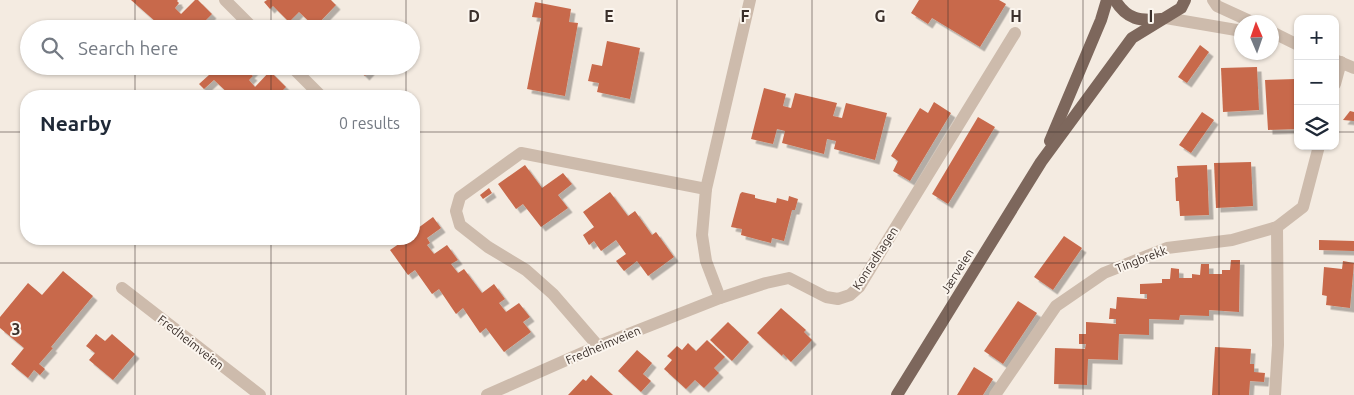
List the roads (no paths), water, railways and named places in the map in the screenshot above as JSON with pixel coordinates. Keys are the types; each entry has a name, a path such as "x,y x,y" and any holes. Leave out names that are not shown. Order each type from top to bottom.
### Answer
{"main road":[{"name":"Jærveien","path":"1041,162 1101,20 1107,0"},
{"path":"1115,0 1121,10 1141,21 1165,18"},
{"name":"Jærveien","path":"897,395 1041,162 1132,38 1181,8 1185,0"}],"street":[{"path":"225,0 245,20"},
{"path":"720,298 706,261 702,235 706,188 750,0"},
{"path":"1213,0 1217,6 1237,15"},
{"path":"1165,18 1234,30"},
{"name":"Konradhagen","path":"720,298 766,283 789,278 826,297 838,298 850,295 859,287 1015,32"},
{"path":"1279,36 1294,43"},
{"path":"1279,39 1294,43"},
{"path":"1339,61 1354,68"},
{"path":"300,75 316,90"},
{"name":"Tingbrekk","path":"995,395 1056,306 1104,273 1167,248 1232,240 1276,227 1304,206 1318,150"},
{"path":"598,346 553,294 533,276 488,247 460,225 456,211 460,197 521,153 706,188"},
{"path":"1276,227 1278,345 1276,395"},
{"name":"Fredheimveien","path":"122,288 260,395"},
{"name":"Fredheimveien","path":"487,395 598,346 720,298"}]}
